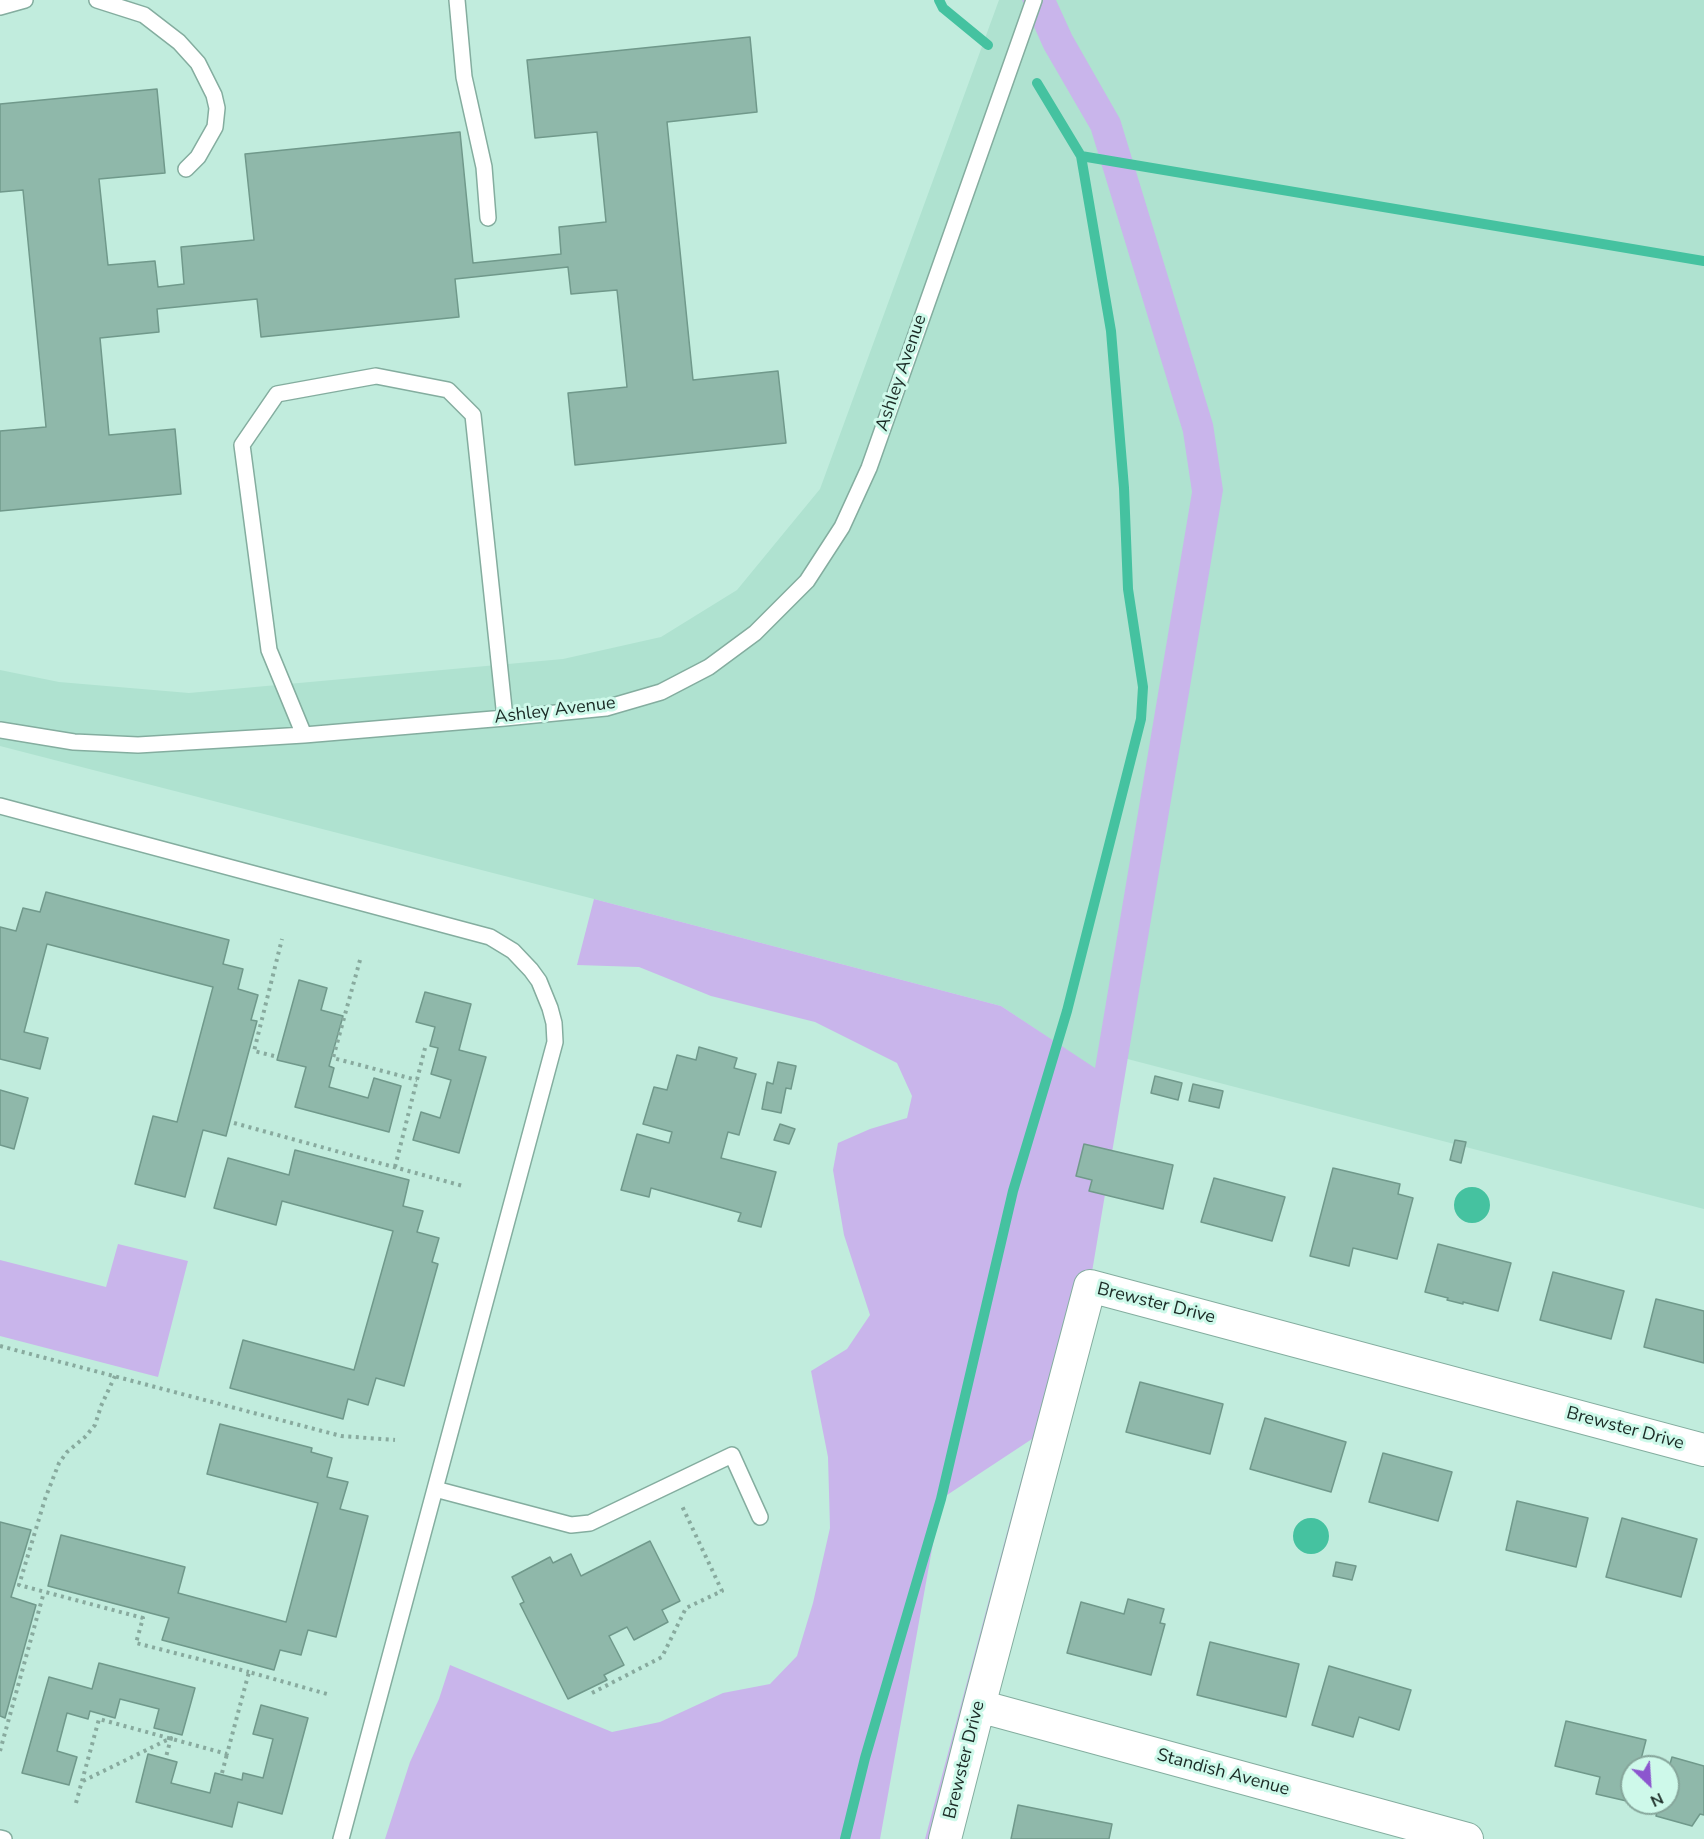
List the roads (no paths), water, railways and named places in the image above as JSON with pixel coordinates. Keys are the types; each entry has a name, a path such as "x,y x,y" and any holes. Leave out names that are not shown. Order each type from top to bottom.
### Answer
{"street":[{"name":"Brewster Drive","path":"945,1839 1090,1286 1704,1450"},
{"name":"Standish Avenue","path":"979,1706 1467,1839"}],"lane":[{"path":"0,7 25,0"},
{"path":"97,0 144,15 179,42 198,63 214,94 217,108 215,127 198,157 186,169"},
{"path":"456,0 464,77 484,167 488,218"},
{"name":"Ashley Avenue","path":"0,730 74,742 138,745 304,735 505,718 606,708 661,692 709,667 755,633 807,581 842,528 869,468 1034,0"},
{"path":"304,735 268,650 242,445 277,394 376,376 448,390 473,415 505,718"},
{"path":"0,806 490,937 513,951 531,970 539,981 550,1008 555,1042 341,1839"},
{"path":"435,1489 571,1525 590,1523 732,1455 760,1517"}],"waterway":[{"path":"939,0 943,8 988,45"},
{"path":"845,1839 865,1758 941,1499 1013,1191 1067,1011 1141,719 1143,687 1128,589 1124,488 1111,331 1081,156 1037,83"},
{"path":"1081,156 1704,261"}]}
